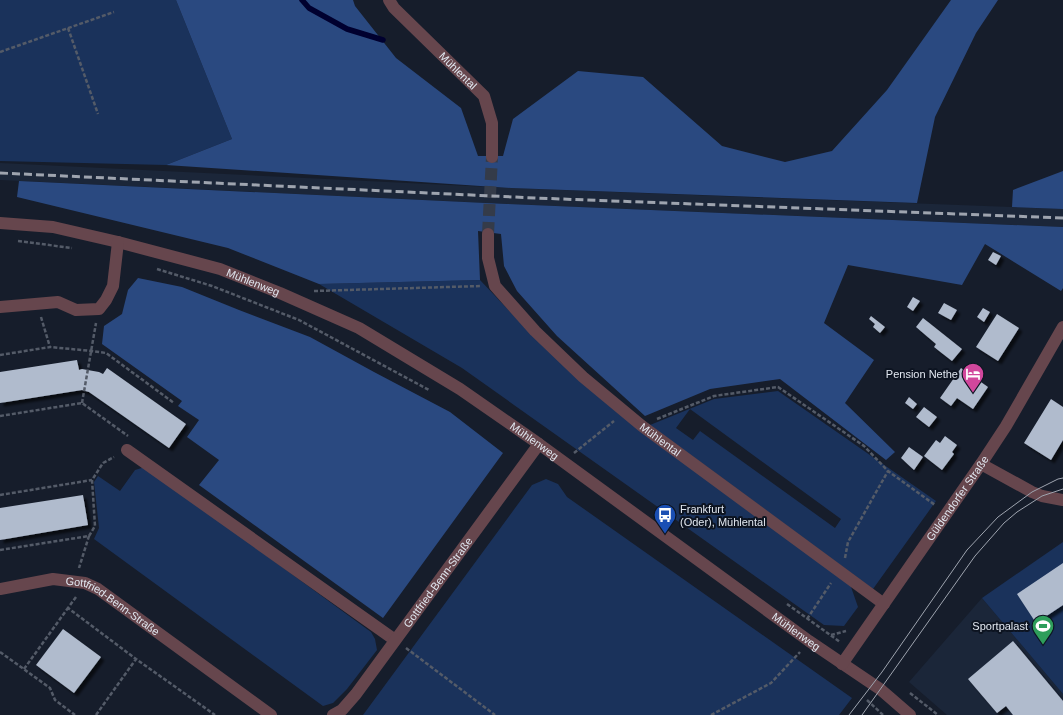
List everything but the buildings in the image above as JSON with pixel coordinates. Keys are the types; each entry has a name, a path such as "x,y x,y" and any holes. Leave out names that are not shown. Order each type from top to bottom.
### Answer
{"street":[{"name":"Mühlental","path":"389,0 394,8 484,96 492,123 492,156"},
{"name":"Mühlenweg","path":"0,223 52,227 118,242 220,270 280,293 359,328 460,389 539,444 797,632 880,689 910,715"},
{"name":"Mühlental","path":"488,234 488,258 496,286 535,331 583,377 642,426 884,604"},
{"path":"0,307 58,302 76,310 99,309 106,300 113,286 118,242"},
{"name":"Güldendorfer Straße","path":"842,664 947,514 1006,426 1063,327"},
{"path":"130,444 395,640"},
{"name":"Gottfried-Benn-Straße","path":"333,715 342,710 356,694 539,444"},
{"path":"981,464 1032,492 1042,496 1063,500"},
{"name":"Gottfried-Benn-Straße","path":"0,589 53,579 80,582 98,589 271,715"}],"path":[{"path":"0,52 114,12"},
{"path":"68,28 98,114"},
{"path":"16,241 75,249"},
{"path":"153,268 212,286 300,320 435,393"},
{"path":"308,291 496,286"},
{"path":"37,304 50,348"},
{"path":"82,403 99,309"},
{"path":"0,355 50,348 106,353 174,403"},
{"path":"642,426 714,396 778,387 864,446 888,471 947,514"},
{"path":"0,416 82,403 130,444 103,463 92,480 95,526 89,536 80,582 68,608 24,669"},
{"path":"574,453 625,411"},
{"path":"797,632 840,571 846,555 848,542 888,471"},
{"path":"0,495 92,480"},
{"path":"0,550 89,536"},
{"path":"68,608 136,659 215,715"},
{"path":"395,640 495,715"},
{"path":"712,715 772,683 801,650"},
{"path":"0,652 50,688 55,700 75,715"},
{"path":"96,715 136,659"}],"shaded area":[{"path":"0,0 176,0 232,139 166,165 0,161"},
{"path":"176,0 353,0 355,6 396,58 461,108 478,156 503,156 513,119 578,71 643,77 722,146 785,162 832,151 887,90 951,0 998,0 976,33 935,117 917,203 511,188 166,165 232,139"},
{"path":"0,163 511,188 1063,209 1063,227 507,204 0,180"},
{"path":"1063,171 1063,209 1012,207 1013,190"},
{"path":"19,181 507,204 1063,227 1063,288 1061,291 985,244 962,285 848,265 824,323 874,360 845,403 895,452 886,460 780,379 710,389 645,416 557,336 517,291 504,266 501,234 478,231 480,280 319,284 228,248 17,197"},
{"path":"138,278 182,287 310,337 450,412 503,453 383,618 199,485 219,460 187,437 199,420 178,406 182,401 102,344 104,326 122,314 128,290"},
{"path":"480,280 532,335 850,584 858,607 844,626 824,625 462,368 319,284"},
{"path":"778,391 936,501 873,589 650,425 714,399","holes":["690,409 841,519 835,528 700,431 693,440 676,428"]},
{"path":"145,467 371,632 375,639 377,650 347,689 333,703 323,706 94,539 99,528 94,482 98,476 120,491 135,470"},
{"path":"546,479 558,484 567,497 852,698 839,715 363,715 532,485"},
{"name":"Sportpalast","path":"1063,542 1063,694 982,598"},
{"path":"982,598 1063,694 1063,715 947,715 909,682"}],"waterway":[{"path":"302,0 309,8 347,29 383,40"}],"tunnel":[{"path":"488,234 492,157"}],"tram line":[{"path":"849,715 882,672 967,550 998,517 1032,492 1063,478"},
{"path":"862,715 975,556 1004,523 1017,512 1042,496 1063,489"}],"railway":[{"path":"0,173 535,198 1063,218"}],"place":[{"name":"Pension Nethe","path":"973,394"},
{"name":"Frankfurt (Oder), Mühlental","path":"665,534"},
{"name":"Sportpalast","path":"1043,646"}]}
